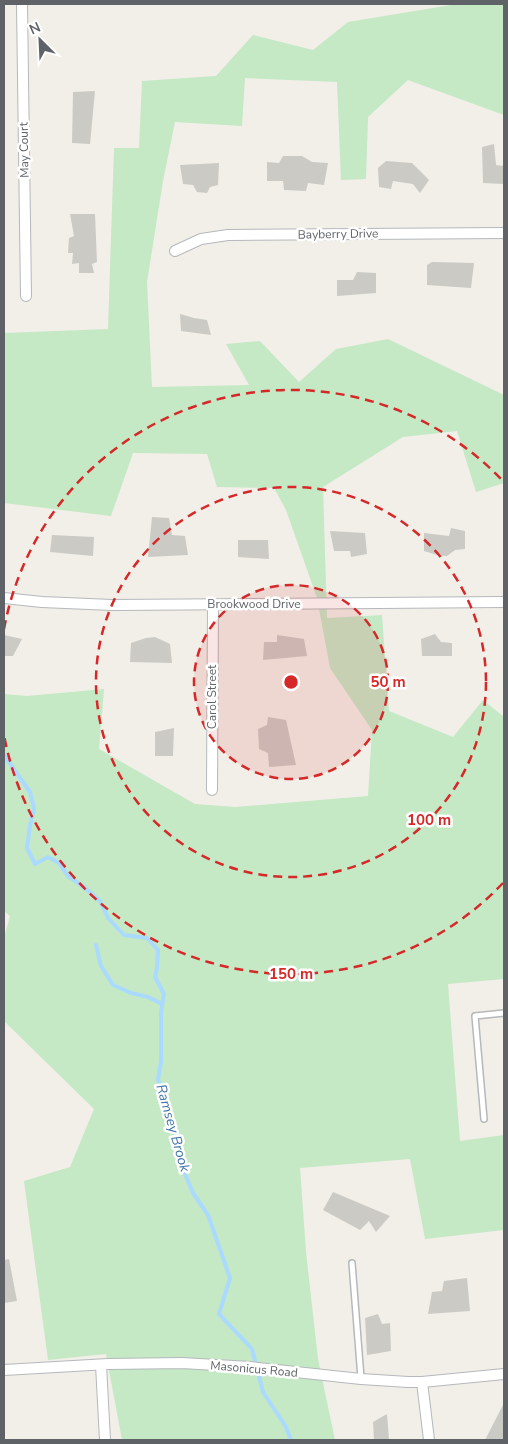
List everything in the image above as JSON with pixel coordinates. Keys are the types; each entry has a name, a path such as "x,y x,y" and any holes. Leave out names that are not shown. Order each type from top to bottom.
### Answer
{"street":[{"name":"May Court","path":"22,4 26,296"},
{"name":"Bayberry Drive","path":"175,251 201,239 228,235 504,233"},
{"name":"Brookwood Drive","path":"4,598 42,602 112,605 504,602"},
{"name":"Carol Street","path":"212,790 213,604"},
{"name":"Masonicus Road","path":"4,1370 182,1363 250,1367 361,1379 422,1382 504,1374"},
{"path":"101,1365 105,1440"},
{"path":"422,1382 429,1440"}],"lane":[{"path":"484,1119 474,1016 504,1013"},
{"path":"352,1263 361,1379"}],"green space":[{"path":"457,4 504,4 504,115 408,80 368,117 366,179 341,180 337,82 245,78 242,126 175,122 163,181 147,282 152,387 249,385 226,344 260,341 299,382 336,349 388,339 504,395 504,483 476,492 457,431 403,437 323,487 327,618 382,615 389,711 453,737 483,700 504,717 504,979 448,984 460,1141 504,1135 504,1230 425,1239 410,1159 300,1168 306,1252 318,1359 335,1440 122,1440 106,1354 48,1360 24,1181 70,1167 94,1109 4,1021 4,938 10,916 4,911 4,694 27,696 104,689 99,749 195,804 235,807 368,796 372,730 330,668 317,598 286,510 274,488 217,487 207,454 133,453 111,516 4,503 4,333 108,329 114,148 139,148 142,81 216,76 253,35 313,50 348,22"}],"building":[{"path":"95,91 90,144 72,143 73,92"},
{"path":"494,144 496,165 504,166 504,184 483,183 482,147"},
{"path":"283,156 302,156 312,162 328,163 324,185 308,183 306,191 284,190 283,181 267,181 267,162 279,163"},
{"path":"386,161 412,163 429,180 420,193 413,184 393,181 391,189 379,187 378,168"},
{"path":"219,163 218,185 210,187 207,193 197,192 193,185 183,184 180,165"},
{"path":"70,214 95,214 97,262 92,264 94,273 79,273 79,263 72,264 73,253 68,253 69,238 74,236"},
{"path":"432,262 474,263 471,288 427,285 427,265"},
{"path":"357,272 376,273 376,293 337,296 337,280 353,280"},
{"path":"180,314 207,320 211,335 181,331"},
{"path":"152,517 169,518 172,535 185,536 188,555 148,557"},
{"path":"451,528 465,531 465,549 455,550 447,556 424,551 424,533 449,536"},
{"path":"330,531 365,533 367,554 351,557 350,551 334,551"},
{"path":"52,535 94,537 93,556 50,552"},
{"path":"238,540 268,540 269,559 238,557"},
{"path":"435,634 441,642 452,643 452,656 422,656 421,639"},
{"path":"4,635 22,639 13,656 4,656"},
{"path":"277,635 304,639 307,656 263,660 264,642 277,642"},
{"path":"155,637 170,644 172,663 130,662 131,643"},
{"path":"268,717 286,720 296,765 269,767 268,753 259,749 258,729 267,725"},
{"path":"174,728 173,756 155,756 155,732"},
{"path":"333,1192 390,1216 376,1232 369,1221 360,1230 323,1210"},
{"path":"9,1259 17,1301 4,1303 4,1260"},
{"path":"467,1278 470,1311 428,1314 432,1292 442,1291 444,1281"},
{"path":"378,1314 382,1324 390,1323 391,1351 367,1355 365,1318"},
{"path":"504,1403 504,1437 502,1440 485,1440"},
{"path":"387,1414 389,1440 374,1440 373,1422"}],"waterway":[{"name":"Ramsey Brook","path":"4,755 30,792 34,808 27,848 35,864 48,857 59,863 68,876 100,901 108,918 124,935 147,938 158,950 155,977 164,994 161,1012 161,1062 158,1079 178,1143 179,1160 193,1193 208,1215 230,1278 219,1314 252,1349 263,1392 286,1427 291,1440"},
{"path":"96,945 101,966 113,985 162,1004"}]}
